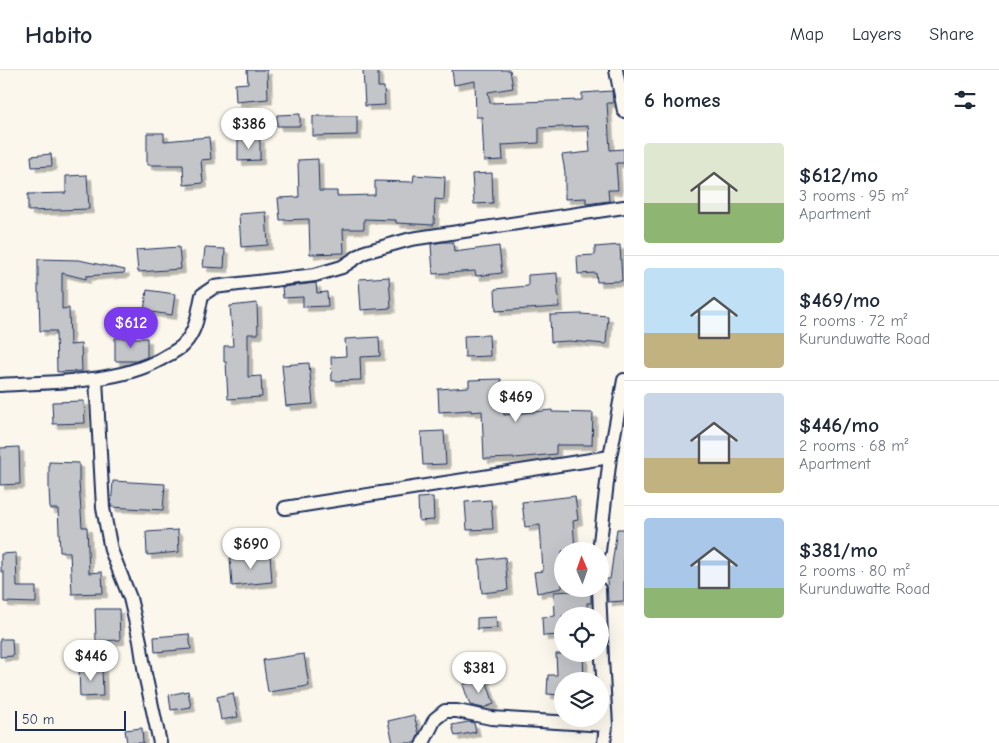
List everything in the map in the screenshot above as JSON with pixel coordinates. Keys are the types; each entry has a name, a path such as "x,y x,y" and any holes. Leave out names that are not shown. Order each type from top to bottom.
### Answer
{"street":[{"path":"616,70 624,112"},
{"path":"0,385 96,379 123,374 158,361 183,345 196,326 202,295 214,287 315,275 342,267 365,252 412,239 624,207"},
{"path":"96,379 103,508 111,550 130,598 160,743"},
{"path":"600,542 610,457 624,380"},
{"path":"285,508 610,457"},
{"path":"599,598 603,672"},
{"path":"423,743 435,719 445,711 457,711 491,718 554,722"},
{"path":"604,743 606,727"}],"building":[{"path":"247,70 267,70 268,99 236,102 235,84 248,83"},
{"path":"363,70 378,70 378,87 384,87 385,105 365,106"},
{"path":"452,70 510,70 513,88 488,92 490,103 582,100 582,93 612,91 613,103 607,103 610,150 624,149 624,163 616,163 618,190 608,190 609,201 586,204 586,198 565,199 565,172 562,155 590,152 588,126 539,128 539,143 502,145 503,160 484,161 482,117 476,117 475,81 454,85"},
{"path":"300,114 300,126 277,126 277,115"},
{"path":"313,116 357,116 357,135 313,136"},
{"path":"147,133 164,133 164,141 209,137 211,159 201,160 203,183 184,185 183,165 147,165"},
{"path":"260,138 260,160 238,161 238,139"},
{"path":"51,154 52,166 32,167 31,156"},
{"path":"318,159 319,191 337,191 337,196 375,195 375,181 413,182 414,175 445,177 444,200 435,199 434,225 396,223 396,220 364,219 364,229 343,229 344,253 310,254 309,219 280,220 278,198 299,197 298,160"},
{"path":"492,173 493,203 474,204 472,174"},
{"path":"87,175 89,209 28,211 28,194 66,193 66,176"},
{"path":"266,212 268,245 241,247 239,214"},
{"path":"453,242 454,252 499,246 502,273 476,276 475,271 433,274 431,244"},
{"path":"620,245 622,281 597,282 596,273 578,274 577,256 595,255 595,247"},
{"path":"179,247 181,269 138,272 136,250"},
{"path":"205,248 225,249 224,268 203,267"},
{"path":"38,259 79,260 125,270 124,273 86,276 86,279 62,273 62,309 69,308 70,345 81,344 82,371 57,372 56,331 40,331"},
{"path":"557,273 559,307 496,311 495,289 528,286 528,275"},
{"path":"389,277 391,308 361,310 359,279"},
{"path":"316,283 317,293 327,292 328,306 303,307 303,297 283,298 282,287"},
{"path":"147,290 175,294 172,315 144,311"},
{"path":"257,303 258,334 248,334 248,377 261,376 262,397 228,399 224,346 233,346 230,306"},
{"path":"581,314 608,316 606,344 569,341 551,342 550,315"},
{"path":"489,335 490,356 465,357 464,336"},
{"path":"379,337 380,356 360,357 361,380 332,381 331,357 346,356 345,339"},
{"path":"115,338 147,338 147,357 136,361 115,361"},
{"path":"309,363 313,404 286,406 282,365"},
{"path":"501,379 504,415 552,410 552,412 593,413 592,445 556,445 556,454 484,459 482,411 439,412 438,389 469,387 469,380"},
{"path":"84,401 85,423 53,424 52,402"},
{"path":"444,431 446,464 423,465 421,432"},
{"path":"19,447 20,484 0,485 0,448"},
{"path":"49,462 79,463 82,527 87,527 89,573 102,572 103,593 72,594 70,552 60,552 58,509 50,509"},
{"path":"113,481 165,484 163,510 111,507"},
{"path":"575,496 578,520 573,521 574,542 554,542 554,590 537,593 534,572 543,571 540,525 525,527 522,502"},
{"path":"433,497 434,520 419,521 418,498"},
{"path":"491,500 493,529 467,530 465,502"},
{"path":"617,529 624,529 624,601 608,602"},
{"path":"178,530 179,552 147,555 146,532"},
{"path":"16,553 17,587 36,587 36,603 4,602 4,572 1,572 1,554"},
{"path":"270,554 272,582 232,586 230,558"},
{"path":"505,557 508,590 482,593 479,560"},
{"path":"554,598 591,598 591,603 587,603 587,607 555,607"},
{"path":"95,609 119,609 120,640 96,641"},
{"path":"554,616 554,635 543,636 542,617"},
{"path":"496,617 497,628 477,629 477,618"},
{"path":"189,634 191,649 155,652 154,637"},
{"path":"0,639 12,639 13,656 0,657"},
{"path":"304,654 309,686 268,692 263,660"},
{"path":"556,662 583,662 584,672 557,672"},
{"path":"102,666 103,696 80,697 79,667"},
{"path":"548,675 554,675 554,694 547,694"},
{"path":"485,677 494,704 483,708 470,705 463,685"},
{"path":"188,691 191,707 171,710 169,695"},
{"path":"233,693 238,717 221,720 217,697"},
{"path":"414,715 419,734 415,743 393,743 388,721"},
{"path":"468,722 474,723 476,732 455,736 452,725"},
{"path":"142,728 143,743 127,743 125,730"}]}
